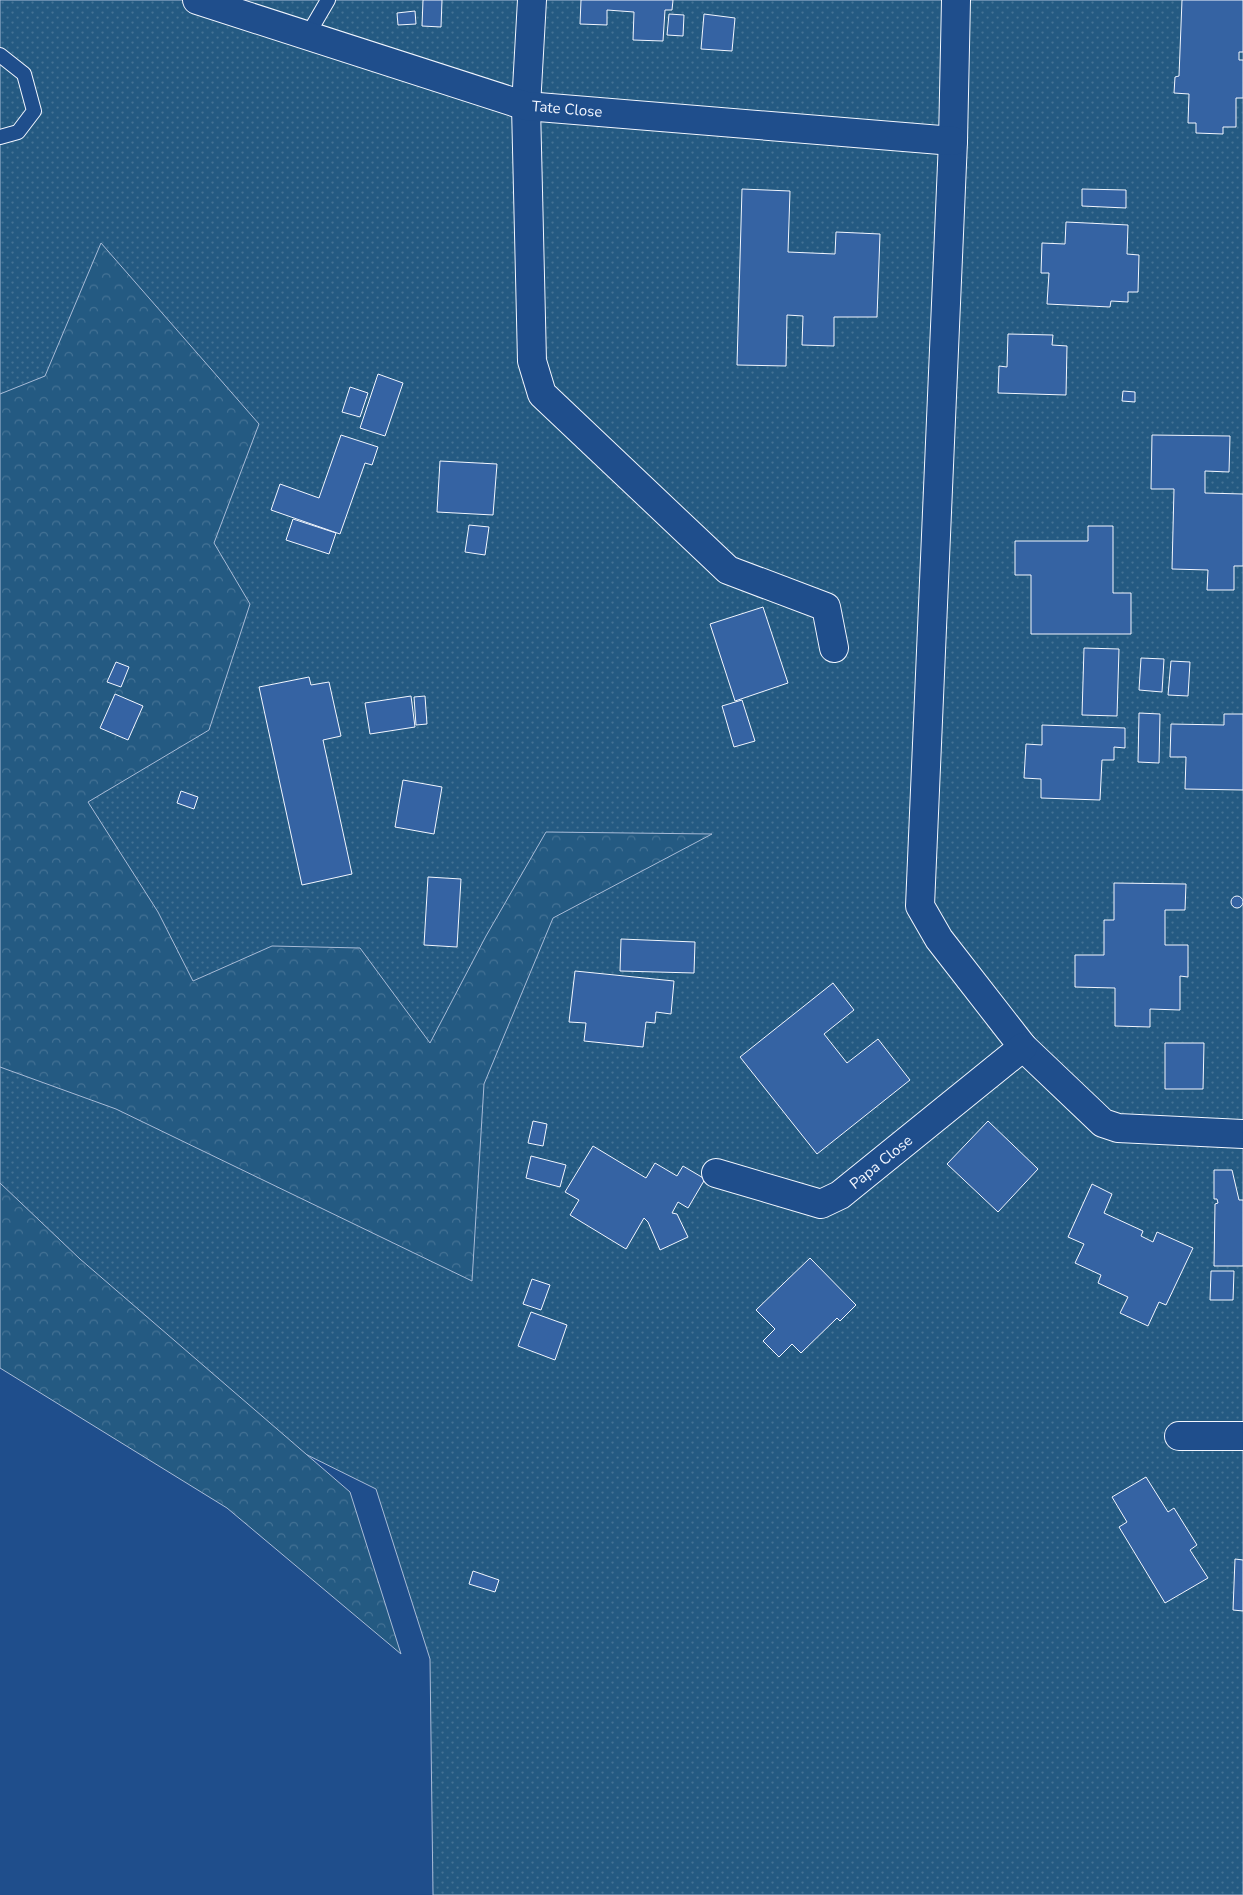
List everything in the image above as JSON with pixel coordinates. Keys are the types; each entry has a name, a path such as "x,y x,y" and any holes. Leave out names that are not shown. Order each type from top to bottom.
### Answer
{"street":[{"name":"Tate Close","path":"197,0 526,106 953,141"},
{"path":"532,0 526,106 532,361 542,394 728,570 826,608 834,648"},
{"path":"956,0 953,141 920,906 939,939 1023,1047 1103,1123 1118,1128 1243,1134"},
{"name":"Papa Close","path":"716,1173 821,1204 829,1201 1023,1047"},
{"path":"1179,1436 1243,1436"}],"lane":[{"path":"308,36 328,0"},
{"path":"0,55 24,74 34,110 18,132 0,138"}],"green space":[{"path":"0,0 1243,0 1243,1895 433,1895 430,1659 376,1489 0,1303"},
{"path":"101,243 259,424 214,543 250,604 209,730 88,802 158,912 193,981 272,946 360,948 430,1043 486,936 546,832 712,834 553,918 484,1084 472,1281 116,1109 0,1067 0,394 45,376"},
{"path":"0,1183 80,1259 350,1492 401,1654 227,1508 0,1368"}],"building":[{"path":"423,0 442,0 441,27 422,26"},
{"path":"581,0 673,0 672,10 665,10 663,41 633,40 634,12 607,10 607,25 580,24"},
{"path":"1182,0 1243,0 1243,52 1239,52 1239,60 1243,60 1243,98 1236,98 1236,127 1223,127 1223,134 1196,133 1196,123 1188,123 1189,94 1174,93 1175,77 1179,76"},
{"path":"415,11 416,24 398,25 397,13"},
{"path":"669,14 684,15 683,36 667,35"},
{"path":"704,14 735,18 732,51 701,49"},
{"path":"742,189 790,191 788,252 835,254 836,232 880,234 877,317 834,317 834,346 802,345 803,316 787,315 786,366 737,365"},
{"path":"1082,189 1126,190 1126,208 1082,206"},
{"path":"1066,222 1128,225 1127,254 1139,255 1138,292 1128,292 1128,302 1111,301 1110,307 1047,304 1049,273 1041,273 1042,243 1065,244"},
{"path":"1008,334 1053,335 1052,345 1067,346 1066,395 998,393 999,366 1007,367"},
{"path":"378,374 403,383 385,436 360,428"},
{"path":"350,387 368,393 360,417 342,412"},
{"path":"1123,391 1135,392 1135,402 1122,401"},
{"path":"341,435 378,447 372,465 365,463 340,534 271,510 280,484 319,498"},
{"path":"1152,435 1230,436 1229,472 1205,471 1205,493 1243,494 1243,566 1234,566 1234,590 1207,590 1208,570 1172,569 1174,489 1151,489"},
{"path":"440,461 497,464 493,515 437,512"},
{"path":"293,519 336,533 329,554 286,540"},
{"path":"469,525 489,527 485,555 465,552"},
{"path":"1088,526 1113,526 1113,593 1131,593 1131,634 1031,634 1031,575 1015,575 1015,541 1088,541"},
{"path":"763,607 788,683 735,701 710,624"},
{"path":"1084,648 1119,649 1117,716 1082,715"},
{"path":"1141,658 1164,659 1162,692 1139,690"},
{"path":"1171,661 1190,662 1188,696 1168,695"},
{"path":"116,662 129,667 121,687 107,682"},
{"path":"309,677 311,685 329,682 341,736 323,740 352,874 302,885 259,687"},
{"path":"115,694 143,706 128,740 100,728"},
{"path":"411,696 415,727 370,734 365,703"},
{"path":"425,696 427,724 416,725 414,697"},
{"path":"742,700 755,741 734,747 722,706"},
{"path":"1139,713 1160,714 1159,763 1138,762"},
{"path":"1224,714 1243,714 1243,790 1185,789 1186,757 1170,757 1171,724 1224,725"},
{"path":"1042,725 1125,728 1125,748 1114,747 1114,760 1102,760 1100,800 1041,798 1041,779 1024,778 1026,744 1042,745"},
{"path":"403,780 442,787 434,834 395,827"},
{"path":"181,791 198,797 194,809 177,803"},
{"path":"428,877 461,879 457,947 424,945"},
{"path":"1114,883 1186,884 1185,910 1165,910 1165,945 1188,945 1188,977 1180,976 1180,1010 1150,1009 1150,1027 1115,1026 1115,988 1075,987 1075,955 1104,955 1104,920 1114,920"},
{"path":"1235,896 1239,896 1243,902 1239,908 1235,908 1231,904 1231,900"},
{"path":"621,939 695,942 694,973 620,971"},
{"path":"575,971 674,981 671,1014 656,1012 655,1023 646,1022 643,1047 584,1041 586,1023 569,1022"},
{"path":"833,983 854,1010 824,1034 847,1063 878,1039 910,1080 817,1154 740,1057"},
{"path":"1165,1043 1204,1043 1203,1089 1165,1089"},
{"path":"533,1121 547,1124 543,1146 528,1143"},
{"path":"988,1121 1038,1169 998,1212 947,1164"},
{"path":"593,1146 646,1178 655,1163 677,1176 683,1166 705,1179 688,1208 678,1202 672,1213 677,1214 688,1237 660,1250 648,1222 644,1218 626,1249 570,1215 579,1200 565,1192"},
{"path":"531,1156 566,1165 560,1187 526,1178"},
{"path":"1214,1170 1232,1170 1239,1200 1243,1200 1243,1266 1214,1266 1215,1204 1218,1203 1217,1199 1214,1199"},
{"path":"1092,1184 1112,1194 1104,1213 1143,1231 1141,1236 1153,1242 1157,1232 1193,1248 1166,1305 1159,1302 1148,1326 1120,1313 1128,1297 1098,1283 1101,1275 1075,1263 1084,1244 1068,1237"},
{"path":"810,1258 856,1305 840,1321 837,1318 801,1353 792,1344 779,1357 763,1341 775,1329 756,1310"},
{"path":"1211,1271 1234,1271 1233,1300 1210,1300"},
{"path":"532,1279 550,1285 541,1310 523,1304"},
{"path":"531,1312 567,1325 555,1360 518,1346"},
{"path":"1146,1477 1168,1512 1174,1508 1197,1545 1190,1550 1208,1578 1165,1603 1119,1527 1127,1522 1112,1497"},
{"path":"1235,1559 1243,1560 1243,1611 1233,1610"},
{"path":"473,1571 499,1580 495,1592 469,1584"}]}
